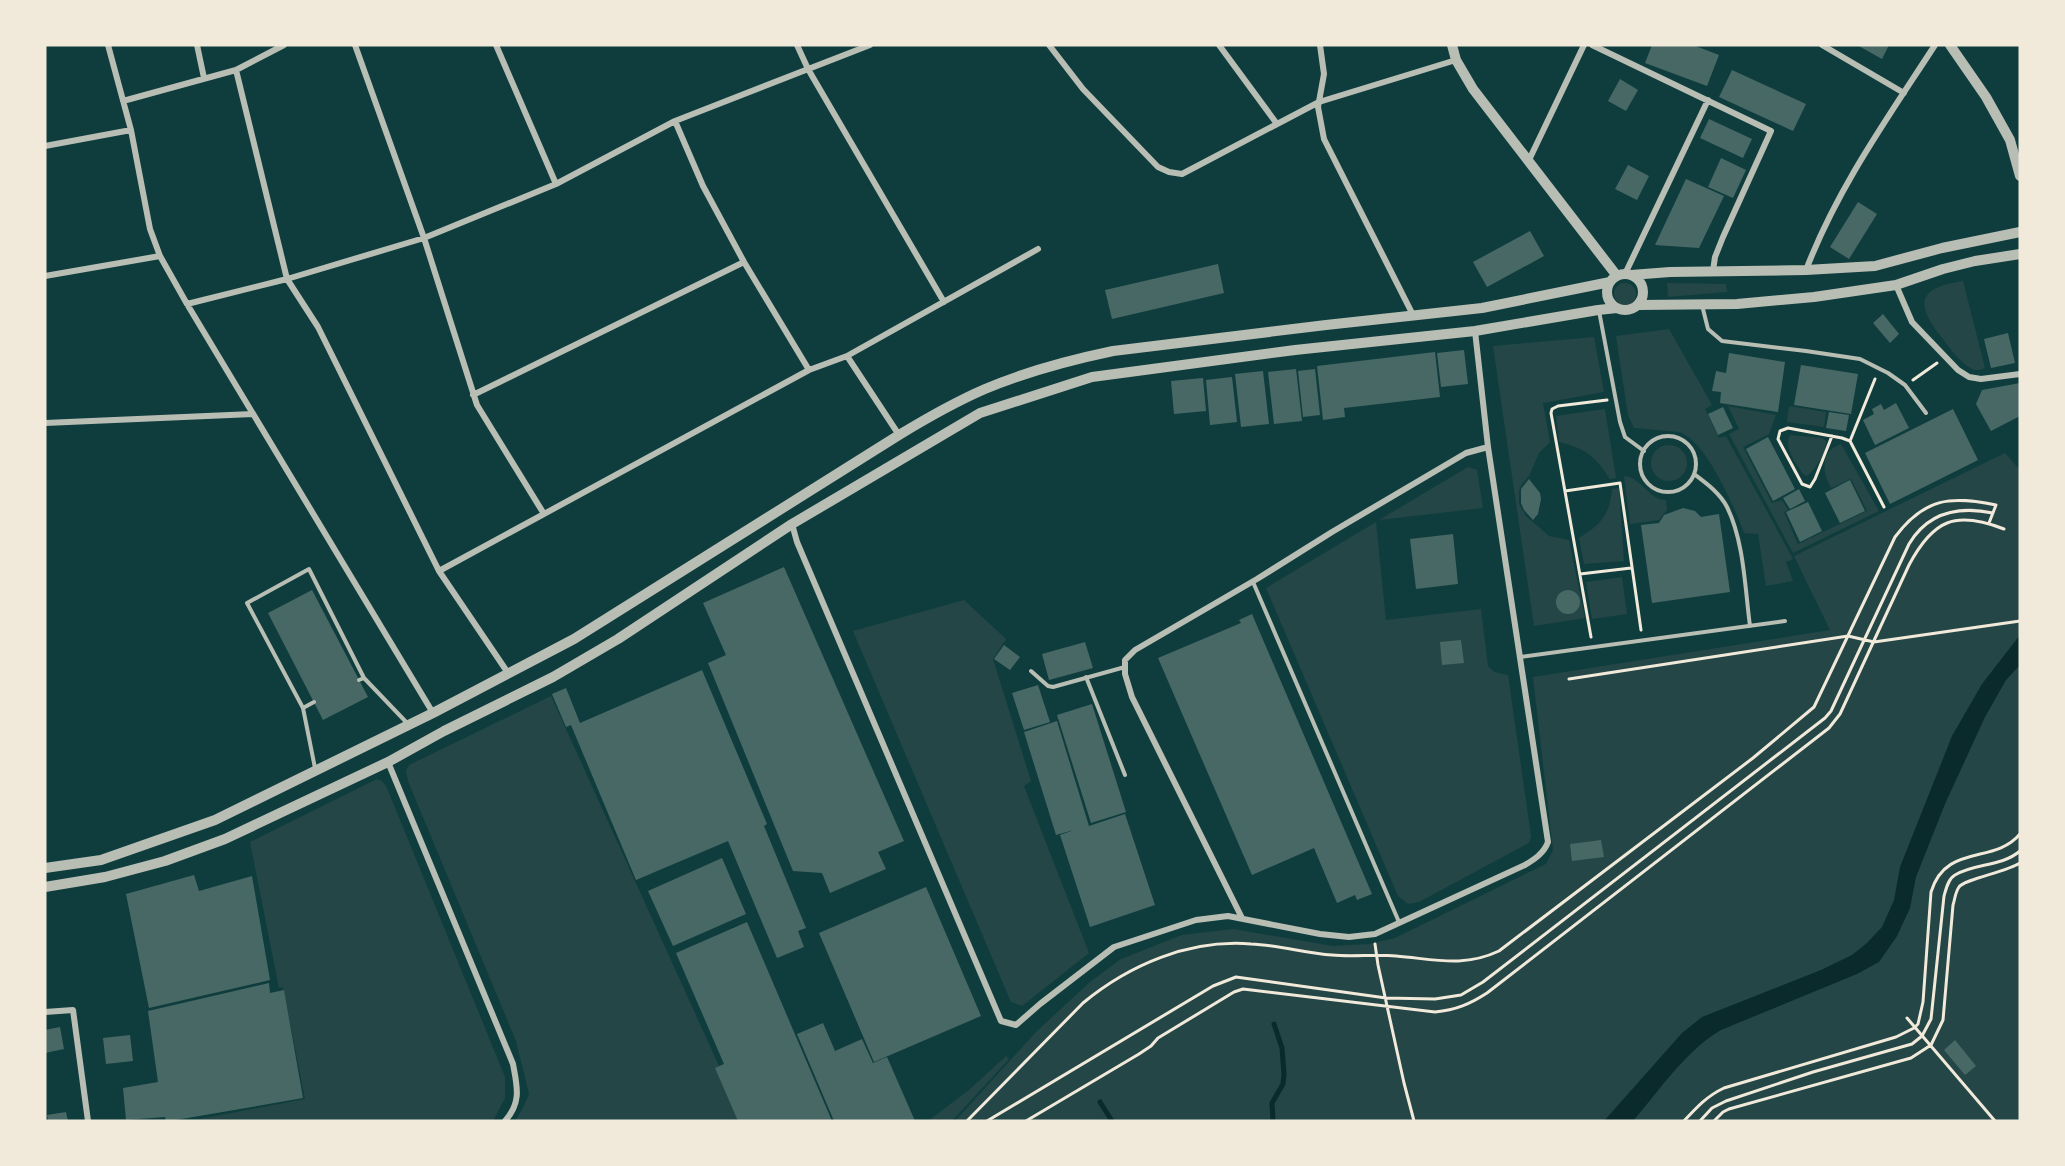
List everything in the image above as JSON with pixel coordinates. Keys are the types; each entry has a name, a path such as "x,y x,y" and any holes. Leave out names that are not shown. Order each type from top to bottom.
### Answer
{"street":[{"path":"108,45 131,130 150,229 160,256 444,731"},
{"path":"197,45 204,78"},
{"path":"123,101 236,70 282,45"},
{"path":"355,45 424,238 477,405 544,514"},
{"path":"496,45 556,184"},
{"path":"797,45 808,69 944,302"},
{"path":"187,304 287,279 424,238 556,184 675,121 870,45"},
{"path":"1049,45 1090,97 1158,167 1182,174 1319,102 1456,60"},
{"path":"1219,45 1277,124"},
{"path":"1320,45 1324,74 1318,107 1324,139 1413,315"},
{"path":"1452,45 1456,60 1473,89 1621,277 1639,281 1643,291 1638,305"},
{"path":"1529,160 1584,45"},
{"path":"1592,45 1771,131 1723,237 1715,257 1713,271"},
{"path":"1822,45 1904,93"},
{"path":"1806,270 1821,231 1874,135 1935,45"},
{"path":"1950,45 1986,97 2010,140 2020,176"},
{"path":"236,70 287,279 318,327 439,571 508,673"},
{"path":"1617,308 1608,300 1607,294 1621,277 1708,100"},
{"path":"675,121 703,186 744,262 809,370"},
{"path":"45,146 131,130"},
{"path":"45,868 101,860 214,820 433,713 574,639 944,408 985,389 1079,358 1178,342 1482,308 1621,277 1713,271 1806,270 1875,266 1952,246 2020,232"},
{"path":"439,571 809,370 847,356 1038,249"},
{"path":"45,887 105,877 165,861 215,843 388,762 444,731 553,677 618,639 792,524 980,413 1092,377 1295,350 1475,331 1598,310 1617,308 1628,310 1638,305 1737,304 1814,297 1896,285 1975,261 2020,254"},
{"path":"45,276 160,256"},
{"path":"473,395 744,262"},
{"path":"1896,285 1912,322 1958,370 1969,377 1981,379 2020,374"},
{"path":"792,524 797,542 1001,1021 1016,1025 1114,947 1196,920 1228,916 1320,934 1349,937 1375,934 1525,865 1545,849 1548,842 1488,447 1475,331"},
{"path":"847,356 899,435"},
{"path":"45,423 253,414"},
{"path":"1242,918 1132,697 1125,660 1135,650 1253,582 1332,532 1466,453 1488,447"},
{"path":"388,762 513,1064 519,1094 505,1121"},
{"path":"45,1012 73,1010 88,1121"}],"lane":[{"path":"1702,304 1708,329 1722,341 1860,359 1905,385 1926,413"},
{"path":"1598,310 1625,437 1644,451"},
{"path":"1663,436 1681,439 1693,452 1696,461 1694,474 1686,486 1678,490 1669,492 1651,487 1641,472 1640,463 1644,451 1654,440 1663,436"},
{"path":"1694,474 1719,496 1731,518 1740,551 1750,626"},
{"path":"315,771 303,708 247,603 309,569 361,679 408,725"},
{"path":"1253,582 1399,922"},
{"path":"1519,657 1785,621"},
{"path":"1030,671 1048,686 1053,687 1125,667"},
{"path":"1086,677 1125,776"},
{"path":"303,708 314,702"}],"path":[{"path":"1905,385 1946,357"},
{"path":"1850,441 1879,369"},
{"path":"1593,647 1551,413 1552,409 1616,399"},
{"path":"1832,436 1810,487 1802,484 1778,439 1780,431 1788,428 1832,436 1850,441 1884,507"},
{"path":"1564,491 1620,483 1642,641"},
{"path":"967,1121 1083,1003 1103,986 1158,958 1194,948 1234,943 1266,945 1335,956 1376,955 1466,961 1479,960 1511,944 1806,715 1819,699 1895,537 1908,520 1928,508 1953,500 1977,500 1996,505 1989,523"},
{"path":"1026,1121 1139,1054 1158,1038 1234,992 1243,989 1435,1012 1460,1008 1487,993 1829,728 1840,714 1909,565 1928,535 1947,523 1964,519 1989,523 2004,529"},
{"path":"1580,574 1631,568"},
{"path":"1569,679 1848,636 1874,642 2020,621"},
{"path":"1684,1121 1709,1095 1724,1088 1877,1043 1914,1028 1921,1016 1931,892 1938,876 1955,861 2006,846 2020,834"},
{"path":"1700,1121 1712,1108 1726,1101 1813,1072 1896,1050 1912,1044 1922,1036 1931,1019 1944,896 1949,881 1955,875 2013,857 2020,851"},
{"path":"1714,1121 1729,1109 1911,1058 1931,1045 1943,1020 1953,905 1958,888 1961,884 2012,869 2020,863"},
{"path":"1376,955 1414,1121"},
{"path":"1907,1018 1995,1121"}],"shaded area":[{"path":"1963,281 1985,368 1980,370 1972,369 1956,355 1933,326 1925,307 1925,299 1929,293 1948,284"},
{"path":"1625,283 1633,286 1636,294 1633,302 1625,305 1617,302 1614,294 1617,286"},
{"path":"1667,283 1726,284 1727,292 1668,297"},
{"path":"1669,329 1712,405 1705,409 1719,438 1726,436 1793,559 1786,562 1793,581 1766,586 1758,534 1744,533 1709,460 1689,437 1679,432 1634,428 1628,415 1616,336"},
{"path":"1594,337 1604,392 1543,403 1550,442 1539,453 1529,476 1519,491 1519,504 1526,516 1549,536 1569,540 1585,618 1534,626 1493,346"},
{"path":"1728,406 1776,415 1769,434 1743,447 1772,503 1782,500 1788,510 1784,512 1798,544 1867,511 1851,479 1831,488 1828,482 1825,469 1826,457 1834,447 1841,444 1879,511 1793,553 1729,434 1739,429"},
{"path":"1789,406 1826,412 1824,427 1787,422"},
{"path":"1605,409 1616,478 1610,479 1589,454 1559,442 1556,416"},
{"path":"1790,435 1822,438 1826,441 1820,460 1807,476 1803,474 1791,455 1788,445"},
{"path":"1669,445 1682,450 1687,463 1682,476 1669,481 1656,476 1651,463 1656,450"},
{"path":"2005,453 2020,470 2020,1121 955,1121 1037,1031 1090,982 1121,959 1182,935 1233,929 1333,946 1369,944 1395,938 1546,864 1553,850 1533,677 1830,630 1794,556"},
{"path":"1468,467 1477,470 1483,508 1379,520"},
{"path":"1624,476 1635,480 1660,499 1666,500 1667,510 1659,520 1630,524"},
{"path":"1619,488 1624,561 1584,564 1579,538 1593,529 1603,518 1609,506 1612,489"},
{"path":"1376,522 1386,620 1481,609 1488,666 1494,672 1508,675 1531,836 1529,843 1419,902 1408,904 1398,896 1266,588"},
{"path":"1622,577 1627,614 1592,619 1586,582"},
{"path":"964,600 1006,639 993,659 1031,781 1024,786 1089,953 1022,1006 1011,1002 853,631"},
{"path":"2020,635 2020,665 2006,680 1985,717 1945,804 1916,877 1910,908 1897,936 1879,962 1857,974 1721,1030 1696,1048 1633,1121 1604,1121 1682,1033 1702,1017 1821,970 1852,955 1882,927 1894,900 1900,867 1952,736 1982,684"},
{"path":"551,696 744,1121 515,1121 529,1094 516,1041 408,781 406,771 409,765"},
{"path":"377,779 382,781 387,788 505,1077 505,1098 493,1121 189,1121 305,1099 283,987 279,988 250,842"},
{"path":"1006,1056 1009,1059 952,1121 928,1121 969,1090"}],"building":[{"path":"1652,45 1693,45 1719,55 1707,86 1645,63"},
{"path":"1857,45 1889,45 1882,59"},
{"path":"1732,70 1806,104 1793,131 1719,97"},
{"path":"1620,79 1638,90 1626,111 1608,101"},
{"path":"1709,119 1752,139 1743,158 1700,138"},
{"path":"1721,158 1746,170 1733,198 1708,187"},
{"path":"1628,165 1649,176 1637,200 1615,189"},
{"path":"1686,179 1724,196 1699,248 1655,245"},
{"path":"1858,202 1877,214 1849,259 1830,247"},
{"path":"1530,231 1544,256 1487,287 1473,262"},
{"path":"1218,264 1224,293 1112,319 1105,290"},
{"path":"1883,314 1899,334 1890,343 1873,323"},
{"path":"2008,333 2015,363 1991,368 1984,339"},
{"path":"1464,350 1468,384 1441,387 1437,353"},
{"path":"1435,352 1440,397 1344,408 1345,417 1323,420 1317,366"},
{"path":"1729,353 1785,362 1778,412 1720,403 1721,392 1712,391 1716,371 1726,373"},
{"path":"1801,365 1858,374 1851,414 1794,405"},
{"path":"1296,369 1302,421 1274,424 1268,372"},
{"path":"1315,369 1320,415 1303,417 1298,371"},
{"path":"1263,371 1269,424 1241,427 1235,374"},
{"path":"1232,377 1237,422 1210,425 1206,380"},
{"path":"1203,378 1206,411 1174,414 1171,381"},
{"path":"2020,383 2020,416 1991,431 1976,404 1982,390"},
{"path":"1896,403 1909,428 1875,445 1863,420 1874,414 1872,409 1881,404 1884,410"},
{"path":"1723,407 1733,428 1718,435 1708,414"},
{"path":"1953,409 1978,460 1890,504 1865,453"},
{"path":"1829,412 1849,415 1846,431 1826,428"},
{"path":"1768,437 1795,489 1773,501 1746,449"},
{"path":"1529,479 1540,493 1541,499 1538,514 1533,520 1521,503 1521,489"},
{"path":"1850,480 1865,511 1840,523 1825,493"},
{"path":"1799,489 1805,501 1790,509 1783,498"},
{"path":"1808,502 1822,531 1800,542 1786,512"},
{"path":"1683,508 1695,511 1701,517 1719,514 1730,592 1652,603 1641,525 1659,523 1664,515"},
{"path":"1453,534 1458,584 1416,589 1410,539"},
{"path":"784,567 904,841 878,852 886,869 830,893 822,873 793,871 708,663 726,655 703,603"},
{"path":"312,590 368,697 323,720 268,613"},
{"path":"1568,590 1573,591 1579,597 1579,607 1573,613 1568,614 1563,613 1557,607 1556,602 1557,597 1563,591"},
{"path":"1252,614 1372,894 1357,900 1355,895 1337,903 1314,848 1252,875 1158,658 1241,623 1239,620"},
{"path":"1461,640 1464,663 1442,665 1440,642"},
{"path":"1085,642 1093,668 1049,680 1042,654"},
{"path":"1004,645 1020,657 1010,670 994,659"},
{"path":"702,670 767,824 764,826 806,928 798,931 804,947 777,958 728,841 636,880 571,725 566,727 552,694 566,688 580,723"},
{"path":"1038,685 1050,722 1024,730 1012,693"},
{"path":"1092,704 1126,812 1091,823 1057,715"},
{"path":"1057,721 1089,826 1125,814 1155,905 1090,927 1060,835 1074,830 1056,835 1024,732"},
{"path":"1601,840 1604,857 1572,861 1570,844"},
{"path":"722,858 746,914 673,946 648,891"},
{"path":"194,875 199,891 252,876 270,980 149,1008 126,894"},
{"path":"926,887 981,1016 874,1062 819,933"},
{"path":"747,922 832,1121 738,1121 715,1068 724,1064 676,953"},
{"path":"269,983 270,993 284,990 303,1098 170,1121 166,1121 165,1117 126,1120 123,1088 158,1082 148,1011"},
{"path":"823,1023 835,1051 862,1039 873,1063 887,1057 915,1121 834,1121 797,1034"},
{"path":"60,1027 64,1049 45,1053 45,1030"},
{"path":"130,1035 133,1061 106,1064 103,1038"},
{"path":"1955,1040 1976,1066 1965,1075 1944,1050"},
{"path":"66,1112 68,1121 48,1121 47,1115"}],"waterway":[{"path":"1273,1121 1272,1103 1283,1084 1284,1074 1282,1048 1274,1024"},
{"path":"1100,1102 1112,1121"}]}
